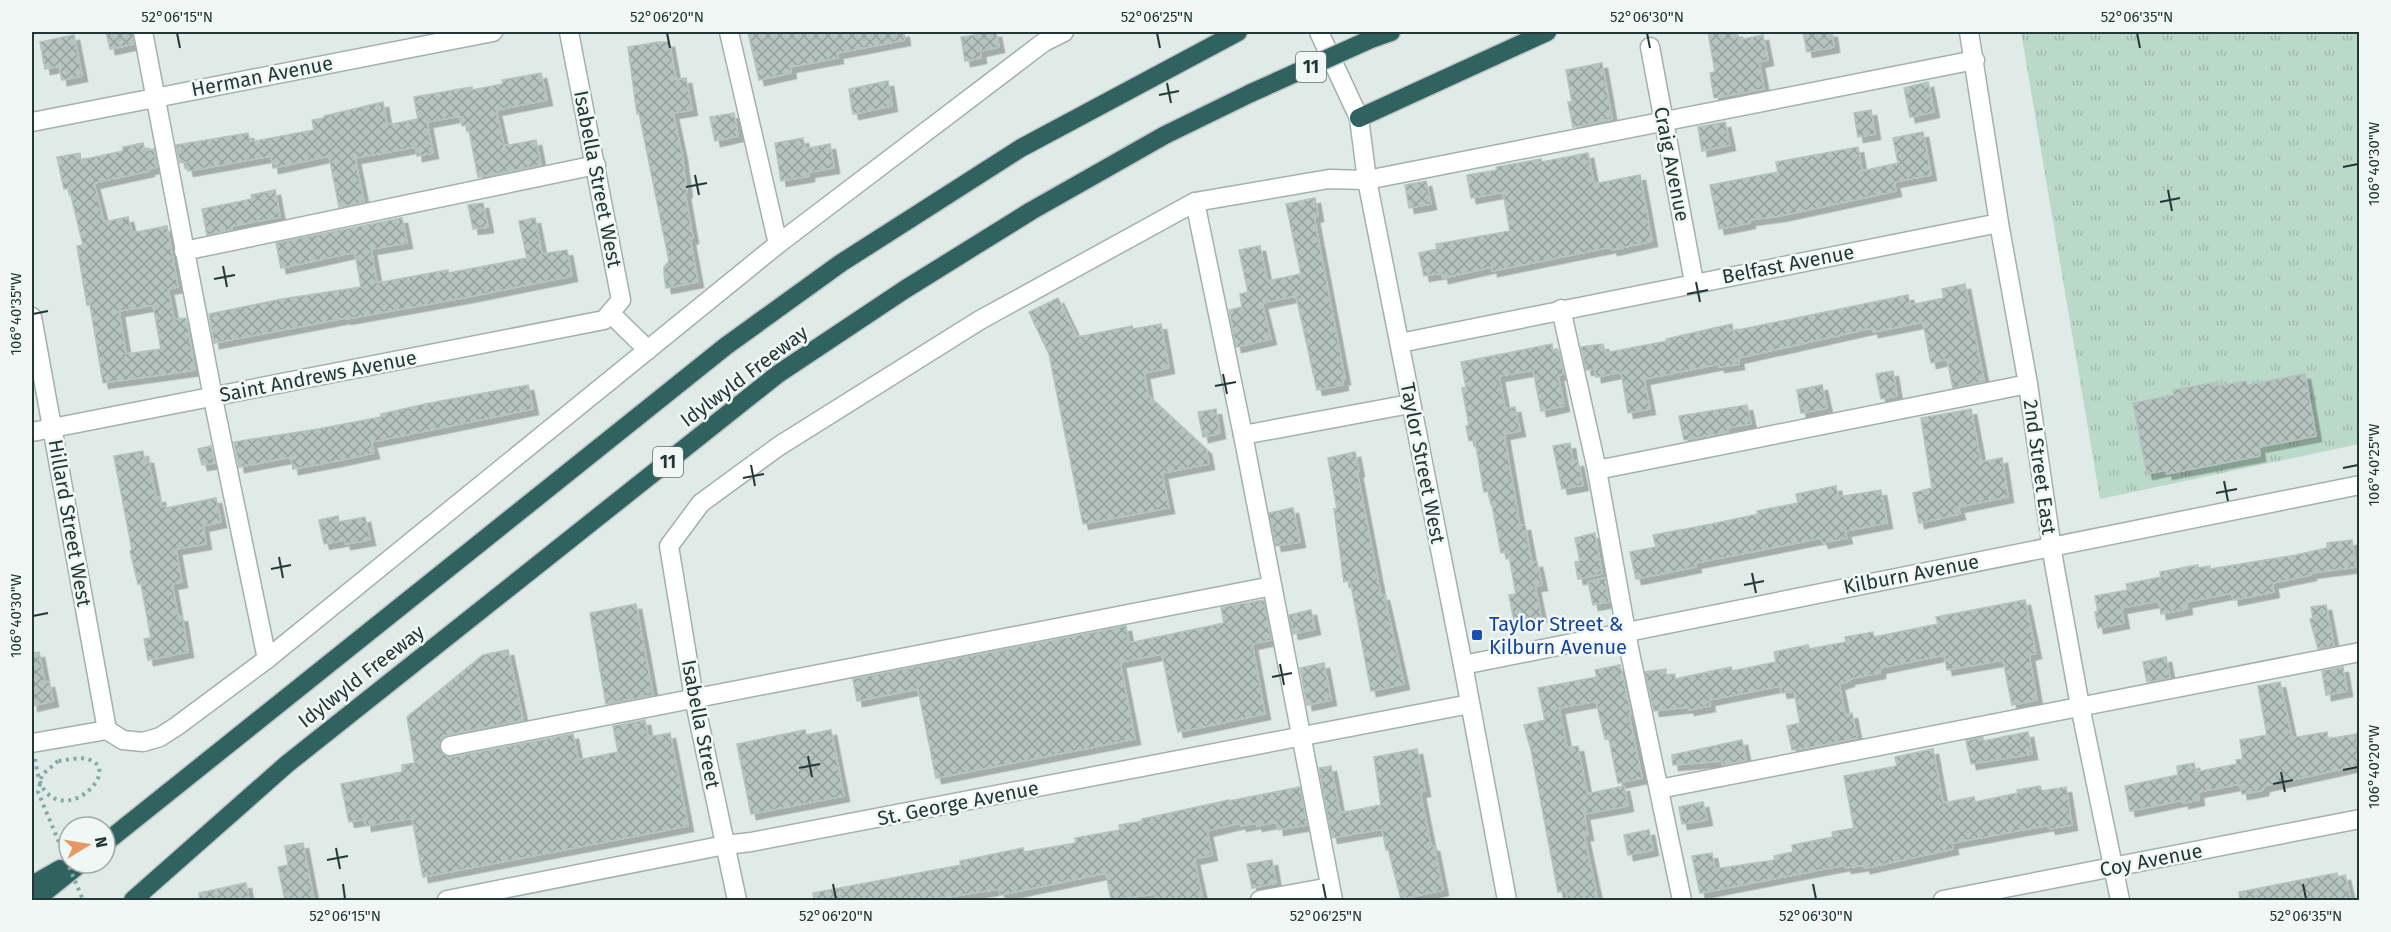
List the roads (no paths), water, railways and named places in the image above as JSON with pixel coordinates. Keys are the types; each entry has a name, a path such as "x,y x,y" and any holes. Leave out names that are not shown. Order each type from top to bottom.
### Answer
{"highway":[{"name":"Idylwyld Freeway","path":"117,833 726,346 841,263 1021,148 1215,42 1238,32"},
{"name":"Idylwyld Freeway","path":"133,900 287,764 778,374 904,290 1031,211 1165,135 1251,93 1391,32"},
{"path":"1359,118 1547,32"},
{"path":"32,885 57,870"},
{"path":"35,900 66,875"}],"street":[{"path":"142,32 212,397 267,659"},
{"name":"Herman Avenue","path":"32,122 493,32"},
{"name":"Isabella Street West","path":"569,32 621,300 607,316"},
{"path":"729,32 778,244"},
{"path":"32,749 107,730 130,741 142,742 160,737 267,659 778,244 1044,42 1064,32"},
{"name":"Taylor Street West","path":"1319,32 1359,118 1367,180 1507,900"},
{"name":"2nd Street East","path":"1969,32 1999,223 2028,384 2051,546 2080,706 2120,900"},
{"name":"Craig Avenue","path":"1650,46 1694,282"},
{"path":"1260,900 1331,894 1243,435 1195,202 1329,179 1367,180 1975,60"},
{"path":"184,251 596,165"},
{"name":"Isabella Street","path":"737,900 694,698 669,546 701,503 779,446 980,320 1195,202"},
{"name":"Belfast Avenue","path":"1400,342 1999,223"},
{"path":"1562,309 1597,470 1626,631 1682,900"},
{"path":"607,316 648,350"},
{"name":"Saint Andrews Avenue","path":"32,432 607,316"},
{"name":"Hillard Street West","path":"32,317 107,730"},
{"path":"1597,470 2028,384"},
{"path":"1243,435 1410,404"},
{"name":"Kilburn Avenue","path":"1463,665 2360,485"},
{"path":"450,746 1272,586"},
{"path":"1659,789 2360,652"},
{"name":"St. George Avenue","path":"447,900 1470,704"},
{"name":"Coy Avenue","path":"1943,900 2360,819"}],"place":[{"name":"Taylor Street & Kilburn Avenue","path":"1477,635"}]}
